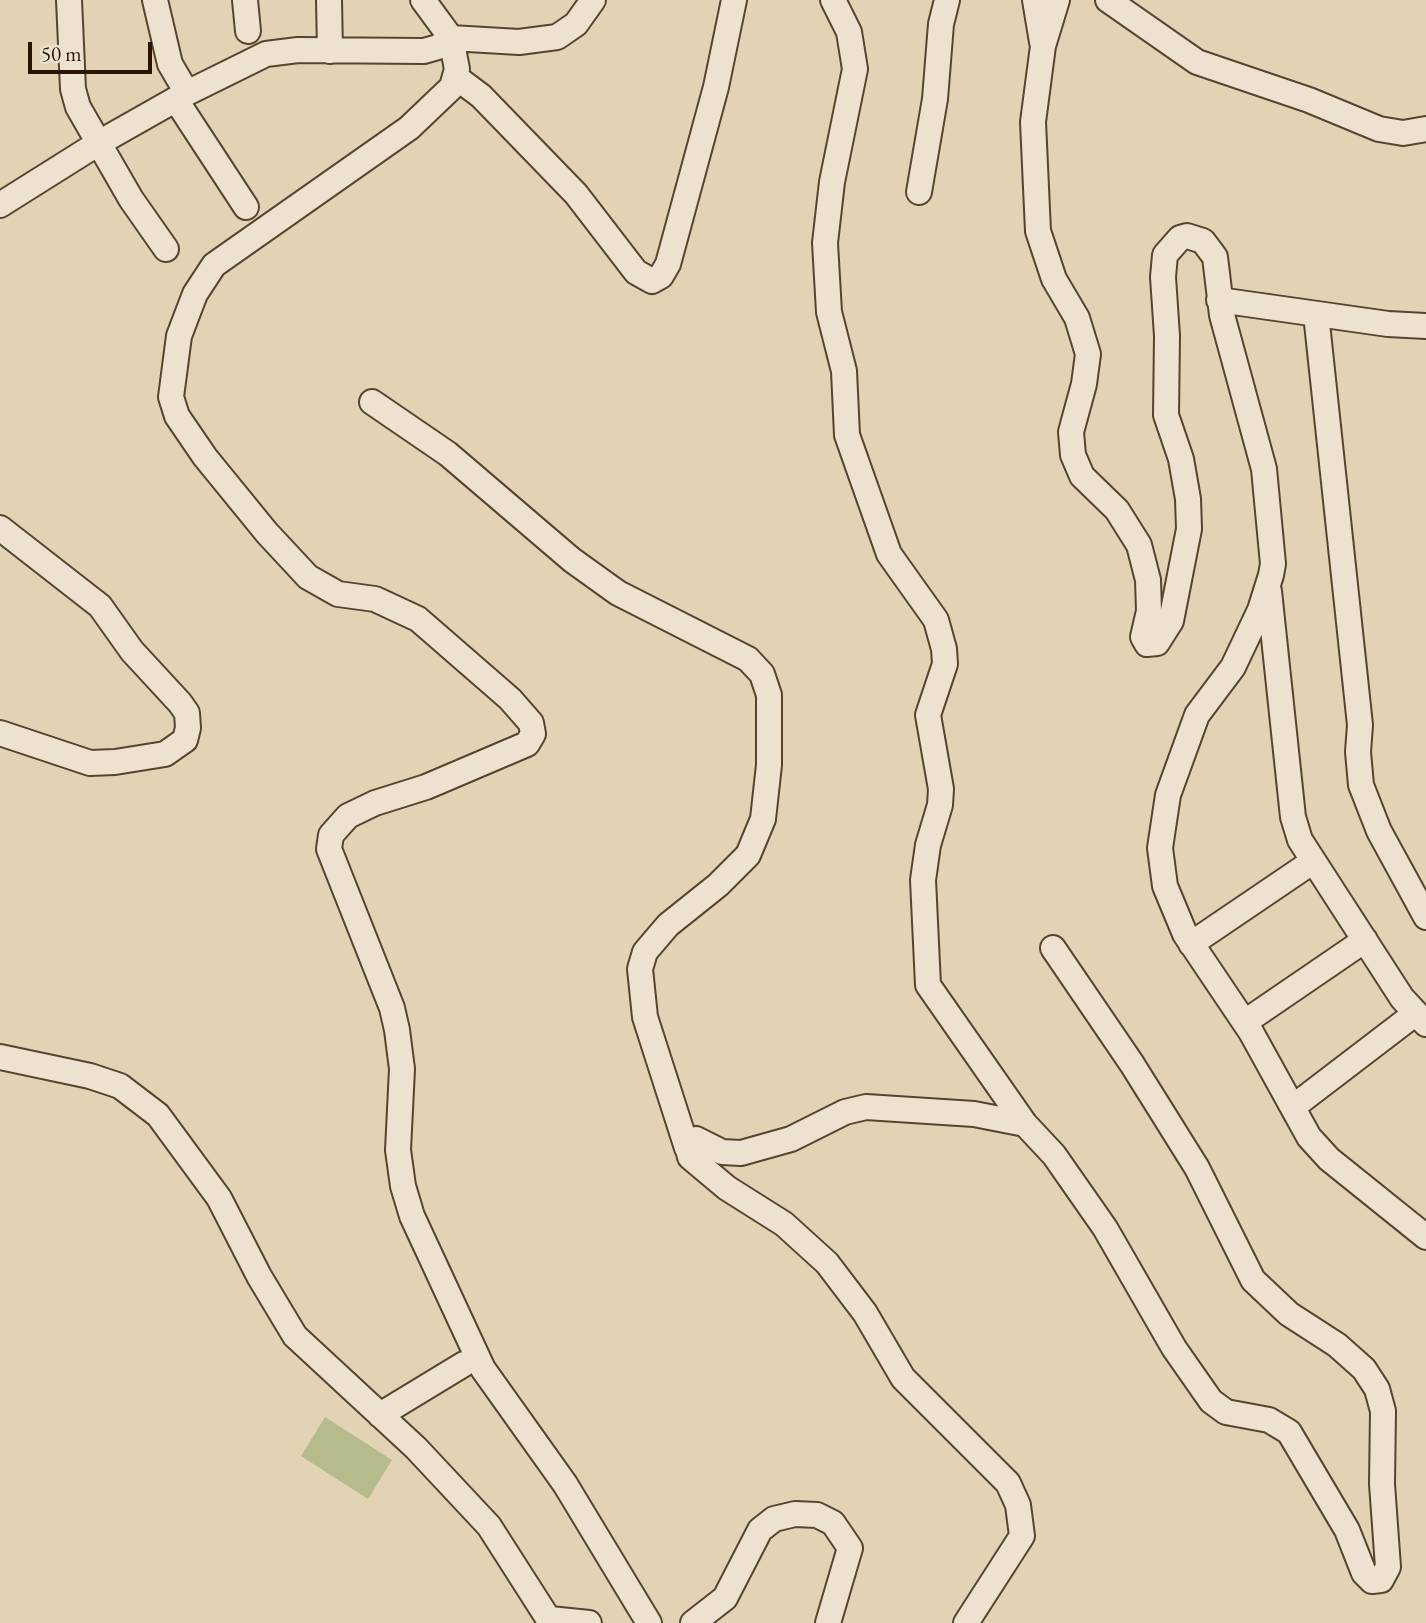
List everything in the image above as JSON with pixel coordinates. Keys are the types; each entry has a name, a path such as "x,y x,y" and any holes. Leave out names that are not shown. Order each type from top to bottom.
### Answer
{"street":[{"path":"69,0 73,89 78,107 97,144 166,249"},
{"path":"155,0 170,64 182,96 246,207"},
{"path":"245,0 248,31"},
{"path":"329,0 330,51"},
{"path":"423,0 451,38 457,78 481,96 576,194 636,272 652,281 661,276 668,264 716,88 734,0"},
{"path":"0,205 97,144 182,96 266,54 299,50 424,51 438,47 451,38 519,41 557,37 576,24 593,0"},
{"path":"833,0 849,32 855,69 832,181 825,243 829,312 844,371 846,435 889,555 936,620 944,649 945,664 928,715 941,789 940,805 928,845 923,880 926,976 938,1003 1025,1124 1054,1155 1105,1228 1174,1348 1212,1401 1226,1412 1269,1420 1289,1432 1347,1530 1364,1573 1373,1581 1381,1580 1388,1567 1382,1484 1383,1411 1377,1389 1364,1369 1337,1345 1289,1314 1254,1280 1198,1168 1132,1064 1053,948"},
{"path":"919,192 935,99 941,24 947,0"},
{"path":"1035,0 1043,46"},
{"path":"1057,0 1043,46 1033,122 1038,231 1048,265 1077,318 1088,354 1084,384 1071,432 1073,455 1082,477 1117,510 1139,545 1148,580 1149,611 1143,637 1149,645 1160,640 1171,621 1187,551 1188,499 1181,459 1166,415 1167,336 1163,277 1166,255 1174,242 1187,236 1195,238 1212,251 1219,300 1264,469 1273,564 1268,586 1233,667 1197,715 1163,812 1160,848 1165,886 1177,919 1191,944 1245,1022 1309,1137 1324,1154 1426,1237"},
{"path":"1108,0 1197,62 1309,100 1379,129 1404,132 1426,129"},
{"path":"457,78 424,117 214,265 195,294 179,336 171,397 177,416 205,457 300,570 324,588 338,594 375,599 418,619 509,699 531,723 533,734 527,744 426,788 375,803 348,816 331,835 330,849 392,1008 397,1030 402,1069 398,1150 403,1186 412,1216 483,1368 565,1484 649,1623"},
{"path":"1219,300 1388,324 1426,326"},
{"path":"1316,314 1360,725 1358,752 1361,785 1379,831 1426,917"},
{"path":"372,402 448,454 572,560 618,593 748,659 762,674 769,695 769,765 763,818 748,855 718,885 668,925 645,952 640,969 645,1017 690,1157 727,1188 783,1224 827,1263 865,1313 903,1378 1008,1483 1018,1505 1022,1536 966,1623"},
{"path":"0,528 100,606 132,651 180,703 187,713 188,729 185,740 165,754 90,763 0,733"},
{"path":"1268,586 1293,817 1312,862 1402,998 1421,1019 1293,1107"},
{"path":"1191,944 1312,862"},
{"path":"1245,1022 1365,940"},
{"path":"0,1056 90,1076 120,1086 158,1115 219,1198 259,1276 295,1336 380,1415 489,1527 551,1621 589,1623"},
{"path":"687,1148 689,1142 696,1139 722,1152 741,1153 791,1139 845,1112 866,1107 975,1114 1025,1124"},
{"path":"380,1415 464,1364"},
{"path":"693,1623 725,1598 760,1530 783,1515 795,1514 817,1515 832,1523 850,1548 828,1623"}],"green space":[{"path":"325,1417 392,1460 368,1499 301,1456"}]}
